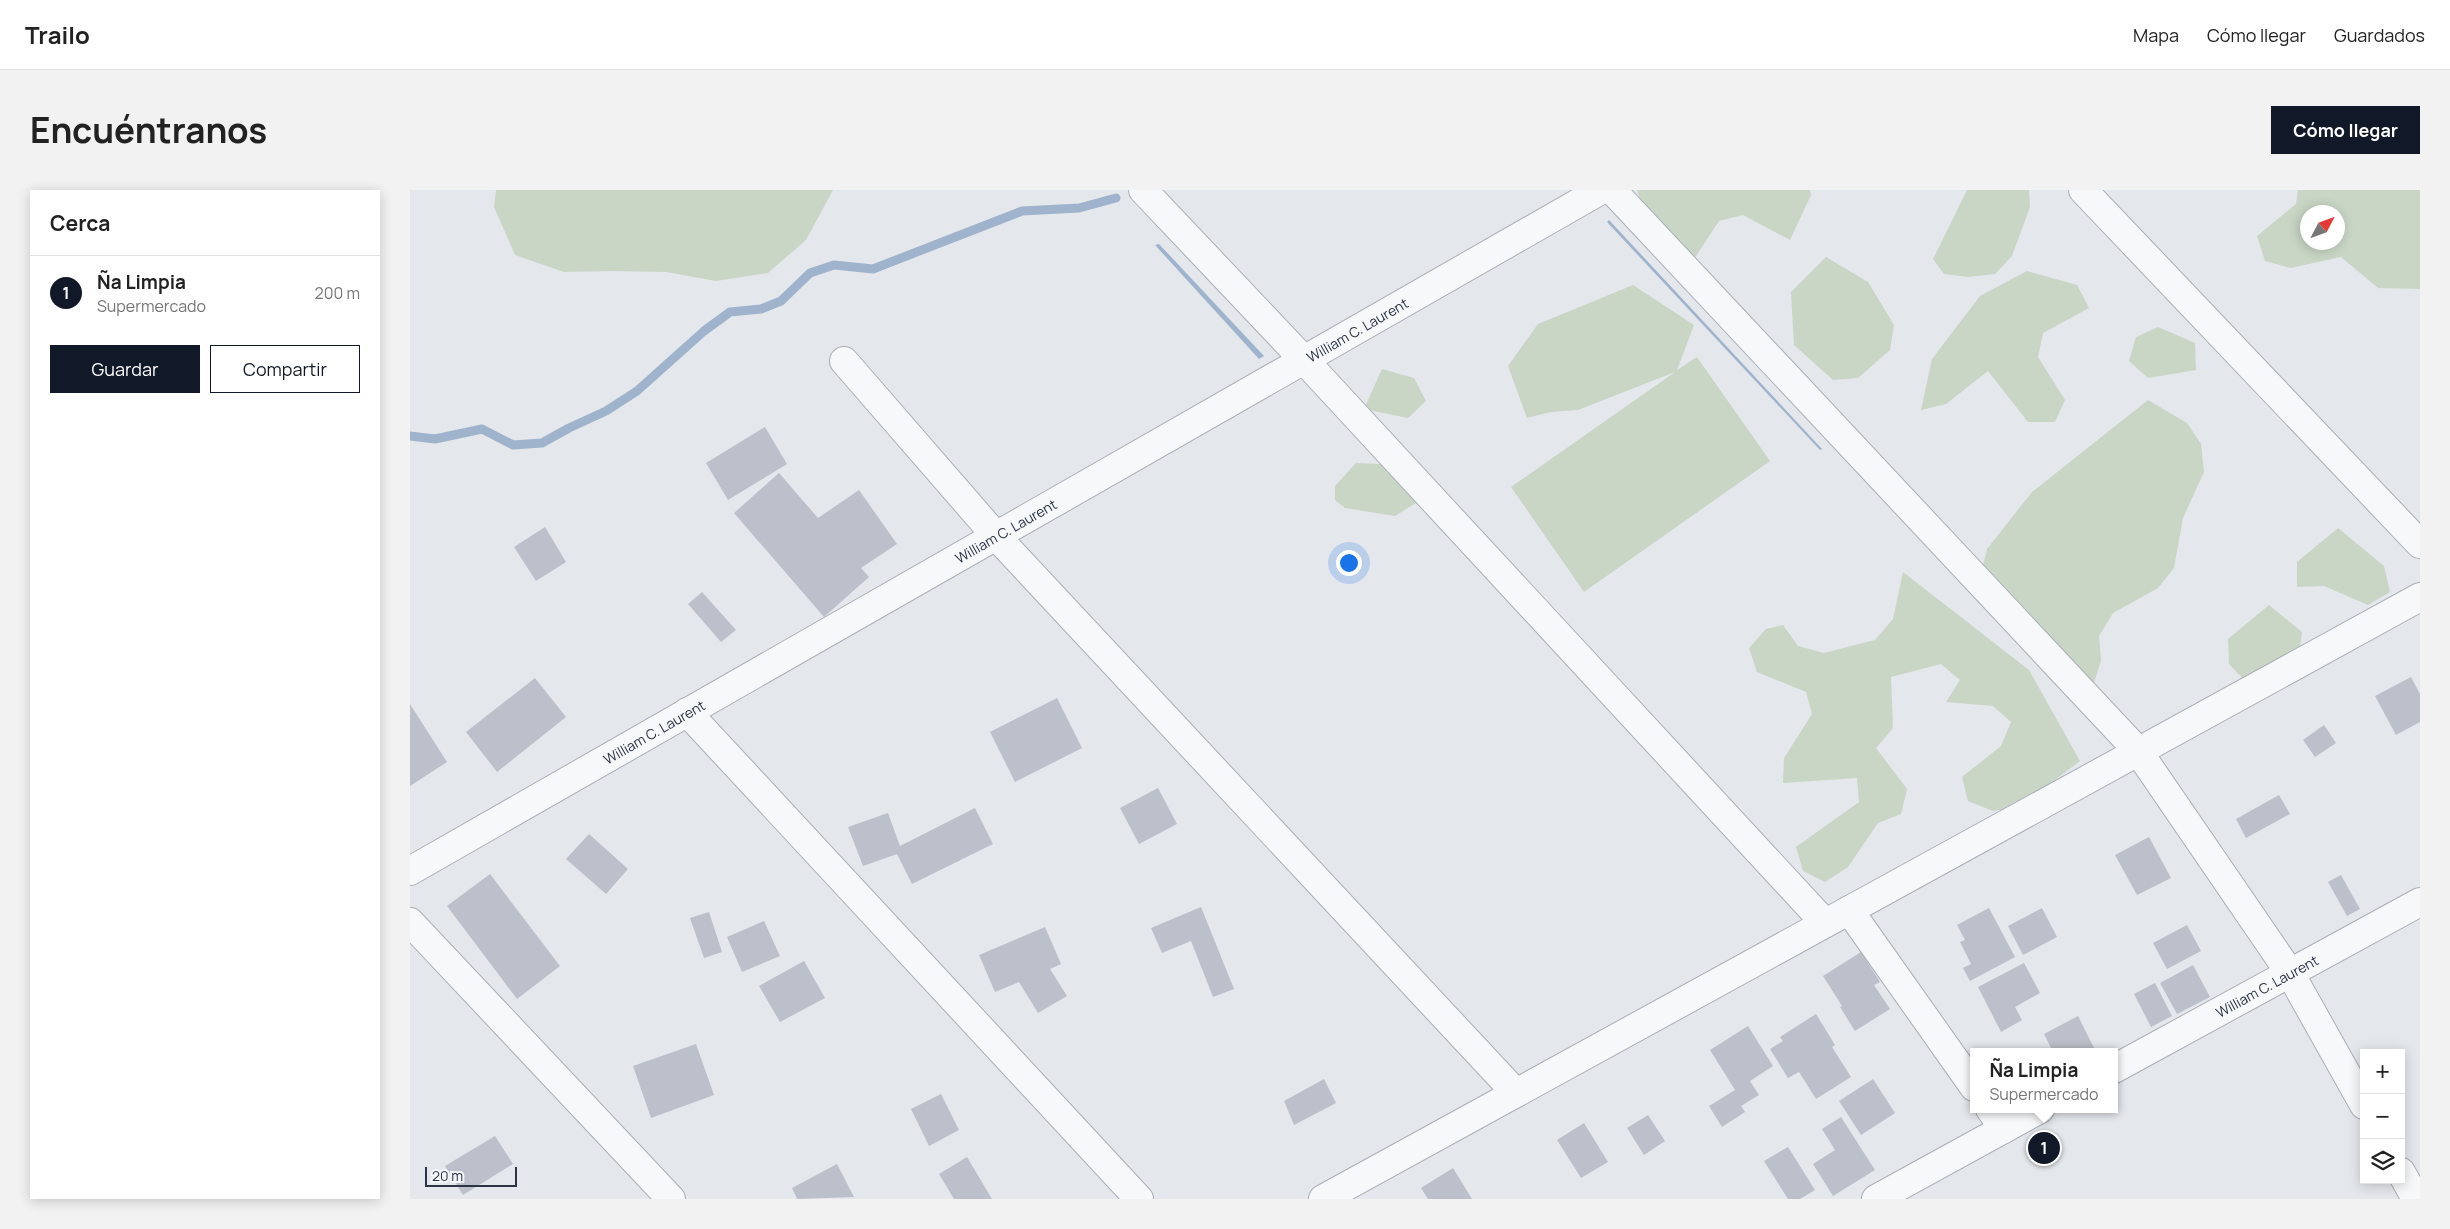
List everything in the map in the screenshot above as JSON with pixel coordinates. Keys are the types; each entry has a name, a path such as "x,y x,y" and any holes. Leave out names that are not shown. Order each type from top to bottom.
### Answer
{"street":[{"name":"William C. Laurent","path":"410,870 1601,190"},
{"path":"1612,190 2138,751 2290,973 2360,1098"},
{"path":"2082,190 2420,544"},
{"path":"1147,195 1304,360 1825,923"},
{"path":"844,361 996,536 1516,1093"},
{"path":"1323,1199 2420,596"},
{"path":"687,712 1139,1199"},
{"name":"William C. Laurent","path":"2118,1067 2420,902"},
{"path":"1849,910 1970,1081"},
{"path":"410,922 671,1199"},
{"path":"1876,1199 1997,1119 2023,1113"},
{"path":"2405,1179 2416,1199"}],"green space":[{"path":"496,190 833,190 806,240 768,273 716,281 666,272 564,272 515,255 494,207"},
{"path":"1637,190 1810,190 1811,195 1790,240 1743,215 1719,221 1692,262 1642,204"},
{"path":"1967,190 2029,190 2030,207 2012,256 1995,274 1968,277 1944,274 1933,259"},
{"path":"2298,190 2420,190 2420,289 2378,288 2341,257 2291,268 2265,261 2257,236 2296,204"},
{"path":"1826,257 1868,282 1894,325 1890,350 1858,378 1833,380 1794,345 1791,292"},
{"path":"2027,271 2077,285 2089,308 2043,333 2038,357 2065,400 2055,422 2028,422 1988,371 1946,404 1921,410 1932,359 1980,296"},
{"path":"1633,285 1694,325 1677,370 1697,357 1770,461 1584,592 1511,487 1675,372 1578,410 1551,412 1527,418 1508,366 1538,324"},
{"path":"2158,327 2195,343 2196,370 2148,378 2129,361 2136,337"},
{"path":"1382,369 1414,378 1426,401 1408,418 1364,409"},
{"path":"2148,400 2187,423 2201,444 2204,472 2183,518 2174,568 2158,588 2113,613 2099,636 2101,661 2093,686 2069,699 2002,622 1980,577 1987,549 2032,492"},
{"path":"1356,463 1403,465 1416,503 1395,516 1345,508 1335,500 1335,486"},
{"path":"2338,528 2384,566 2390,592 2368,605 2324,586 2297,587 2297,562"},
{"path":"1903,572 2029,670 2080,761 2019,807 1993,811 1968,801 1962,777 2001,746 2011,722 1993,706 1946,702 1960,680 1941,664 1891,677 1893,728 1876,748 1907,789 1901,814 1878,823 1848,867 1825,882 1803,871 1796,847 1859,802 1857,778 1783,783 1784,758 1812,714 1806,692 1757,672 1749,648 1766,629 1783,625 1798,646 1824,653 1875,640 1893,619"},
{"path":"2269,605 2302,632 2298,660 2248,684 2229,664 2228,639"}],"water":[{"path":"1609,220 1822,449 1820,450 1607,222"},
{"path":"1159,244 1264,356 1259,359 1155,245"}],"building":[{"path":"765,427 787,464 728,500 706,463"},
{"path":"779,473 818,518 859,490 897,544 861,568 869,577 824,617 734,513"},
{"path":"545,527 566,562 536,581 514,547"},
{"path":"702,592 736,630 721,642 688,604"},
{"path":"2411,677 2420,694 2420,722 2396,735 2375,696"},
{"path":"535,678 566,717 497,772 466,732"},
{"path":"1057,698 1082,748 1015,782 990,732"},
{"path":"410,704 447,762 410,786"},
{"path":"2324,725 2336,743 2315,757 2303,740"},
{"path":"1158,788 1177,824 1139,844 1120,808"},
{"path":"2279,795 2290,814 2246,838 2236,819"},
{"path":"975,808 993,844 912,884 897,854 863,866 848,827 888,813 900,846"},
{"path":"589,834 628,869 606,894 566,859"},
{"path":"2149,837 2171,878 2137,895 2115,855"},
{"path":"490,874 560,966 517,999 447,906"},
{"path":"2341,875 2360,909 2347,916 2328,882"},
{"path":"1201,907 1234,989 1213,997 1191,941 1162,953 1151,928"},
{"path":"1989,908 2015,957 1970,981 1963,968 1971,964 1960,942 1965,940 1957,925"},
{"path":"2042,908 2057,937 2023,955 2008,926"},
{"path":"709,912 722,952 704,958 690,918"},
{"path":"764,921 780,956 742,972 727,937"},
{"path":"2187,925 2201,951 2167,969 2153,943"},
{"path":"1045,927 1061,964 1050,969 1067,996 1038,1013 1019,982 995,992 979,955"},
{"path":"1861,952 1880,982 1874,985 1890,1009 1855,1031 1823,976"},
{"path":"804,961 825,998 780,1022 759,986"},
{"path":"2024,963 2040,993 2015,1007 2022,1020 2001,1032 1978,987"},
{"path":"2193,965 2210,997 2177,1014 2160,983"},
{"path":"2155,983 2172,1016 2151,1027 2134,994"},
{"path":"1816,1014 1835,1045 1832,1047 1851,1077 1816,1099 1799,1072 1788,1078 1770,1049 1783,1041 1780,1037"},
{"path":"2078,1016 2094,1048 2051,1048 2044,1034"},
{"path":"1748,1026 1773,1066 1750,1081 1759,1095 1741,1106 1745,1112 1722,1127 1709,1106 1735,1090 1710,1050"},
{"path":"696,1044 714,1095 651,1118 633,1066"},
{"path":"1324,1079 1336,1103 1294,1125 1284,1101"},
{"path":"1873,1079 1895,1113 1861,1135 1839,1101"},
{"path":"941,1094 959,1130 929,1146 911,1109"},
{"path":"1648,1115 1665,1141 1644,1155 1627,1128"},
{"path":"1841,1117 1875,1170 1833,1196 1813,1164 1835,1150 1822,1129"},
{"path":"1584,1123 1608,1162 1581,1178 1557,1140"},
{"path":"495,1136 513,1164 463,1195 445,1166"},
{"path":"1788,1147 1815,1190 1800,1199 1788,1199 1764,1161"},
{"path":"967,1157 992,1199 954,1199 939,1174"},
{"path":"837,1164 854,1197 797,1199 792,1188"},
{"path":"1453,1168 1472,1199 1428,1199 1421,1188"}],"waterway":[{"path":"410,436 435,439 482,429 513,445 542,443 606,411 637,391 704,331 730,312 761,309 781,301 810,273 834,265 873,269 1022,211 1079,208 1116,198"}],"place":[{"name":"Ña Limpia","path":"2044,1148"}]}
